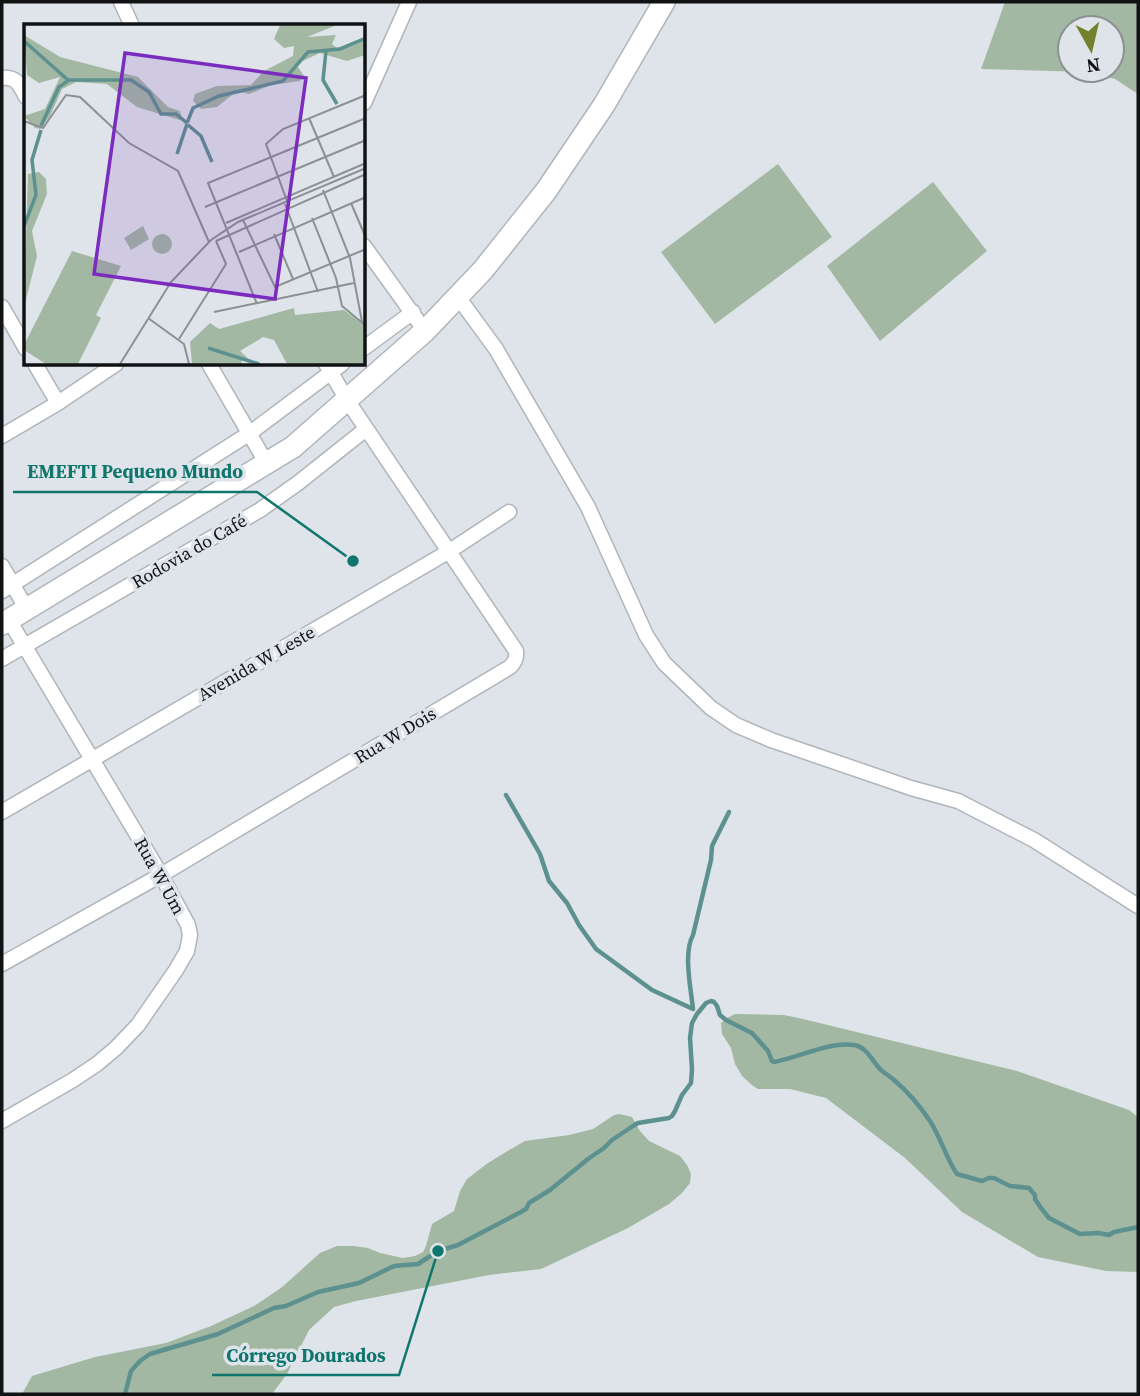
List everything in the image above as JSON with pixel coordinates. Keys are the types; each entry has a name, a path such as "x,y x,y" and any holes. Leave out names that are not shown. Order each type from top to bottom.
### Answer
{"main road":[{"path":"12,617 293,447 425,331 483,270 546,191 604,105 664,2"}],"street":[{"path":"121,2 131,24"},
{"path":"366,99 409,2"},
{"path":"2,78 10,77 16,80 24,94"},
{"path":"366,249 425,331"},
{"path":"458,297 496,349 588,507 646,635 664,663 692,691 736,725 771,740 911,788 958,801 1034,839 1138,905"},
{"path":"2,307 24,346"},
{"path":"366,347 413,312"},
{"path":"36,366 58,403"},
{"path":"2,436 113,366"},
{"path":"210,366 267,464"},
{"path":"7,588 250,433 333,367"},
{"name":"Rua W Dois","path":"2,964 161,874 515,662 516,651 347,400 333,367"},
{"name":"Rodovia do Café","path":"2,659 260,510 298,484 366,429"},
{"name":"Avenida W Leste","path":"2,812 448,552 509,512"},
{"name":"Rua W Um","path":"2,566 12,617 25,646 161,874 188,925 190,935 187,951 176,970 138,1025 116,1048 73,1080 2,1121"}],"green space":[{"path":"1005,2 1138,2 1138,94 1123,84 1126,84 1126,14 1056,14 1056,71 981,69"},
{"path":"778,164 832,237 715,324 661,252"},
{"path":"933,182 987,251 880,341 827,266"},
{"path":"735,1014 784,1015 1017,1071 1129,1110 1138,1117 1138,1272 1106,1271 1038,1257 962,1212 905,1158 826,1098 790,1089 758,1089 742,1076 735,1064 731,1048 722,1034 721,1023"},
{"path":"619,1114 632,1117 649,1141 680,1156 691,1174 690,1183 669,1204 628,1228 541,1269 489,1275 334,1307 309,1330 287,1374 272,1394 22,1394 32,1376 95,1357 166,1343 254,1306 281,1288 320,1253 337,1246 368,1248 403,1258 415,1256 423,1252 432,1224 454,1211 467,1179 488,1163 525,1141 593,1129"}],"waterway":[{"path":"506,795 540,854 549,881 567,903 596,949 652,990 693,1009"},
{"path":"693,1009 688,951 711,860 712,846 729,812"},
{"path":"125,1394 131,1371 150,1354 218,1334 274,1308 286,1306 318,1292 359,1283 394,1266 418,1264 438,1251 458,1245 526,1209 529,1203 638,1123 672,1116 691,1083 692,1023 706,1003 711,1001 726,1020 752,1033 774,1062 835,1045 862,1048 922,1110 957,1174 982,1181 994,1178 1010,1186 1029,1188 1049,1218 1080,1234 1109,1235 1138,1227"}],"place":[{"name":"EMEFTI Pequeno Mundo","path":"353,561"},
{"name":"Córrego Dourados","path":"438,1251"}]}
